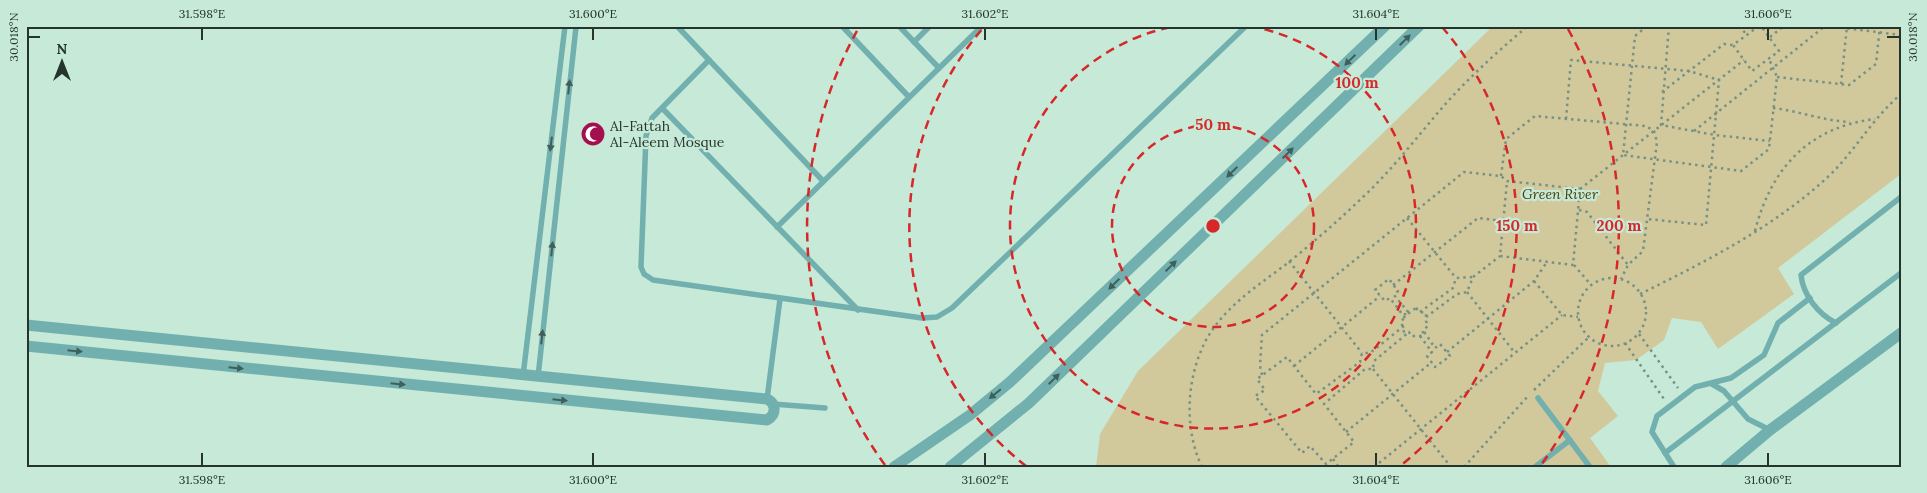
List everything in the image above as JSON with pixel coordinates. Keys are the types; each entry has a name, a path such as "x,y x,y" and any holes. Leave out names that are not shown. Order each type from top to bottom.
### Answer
{"street":[{"path":"894,467 970,415 1010,382 1385,26"},
{"path":"950,467 1029,403 1419,26"},
{"path":"26,325 770,401 774,414 767,420 26,346"},
{"path":"1726,467 1770,430 1901,333"},
{"path":"317,376 320,355"}],"lane":[{"path":"523,376 565,26"},
{"path":"538,377 576,26"},
{"path":"677,26 823,182"},
{"path":"842,26 909,97"},
{"path":"900,26 939,68"},
{"path":"914,42 930,26"},
{"path":"777,227 982,26"},
{"path":"709,60 663,109 652,118 646,136 641,267 644,274 653,280 922,318 937,317 952,308 1246,26"},
{"path":"663,109 859,310"},
{"path":"1836,322 1824,316 1810,298 1802,282 1801,275 1901,198"},
{"path":"1664,454 1901,273"},
{"path":"1674,467 1655,440 1652,432 1657,416 1695,387 1731,378 1764,355 1778,323 1810,298"},
{"path":"780,299 770,401 825,408"},
{"path":"1710,383 1722,389 1748,419 1770,430"},
{"path":"1538,398 1590,467"},
{"path":"1534,467 1570,440"}],"path":[{"path":"1202,467 1192,436 1190,408 1194,374 1202,350 1214,328 1233,305 1289,261 1365,195 1409,149 1468,80 1528,26"},
{"path":"1623,155 1635,36 1647,26"},
{"path":"1661,125 1662,92 1669,26"},
{"path":"1739,26 1747,35"},
{"path":"1662,92 1724,44 1733,45 1760,26 1780,51 1752,71 1733,45"},
{"path":"1769,38 1784,26"},
{"path":"1694,131 1826,26 1847,27 1901,35"},
{"path":"1777,77 1849,85 1876,64 1880,26"},
{"path":"1841,84 1847,27"},
{"path":"1623,155 1741,171 1769,149 1777,77 1770,59"},
{"path":"1566,119 1571,60 1689,71 1719,80"},
{"path":"1262,375 1260,366 1262,335 1464,172 1502,176 1507,181 1580,189 1744,60"},
{"path":"1647,220 1706,225 1719,80"},
{"path":"1640,294 1688,270 1755,232 1831,174 1875,119 1901,94"},
{"path":"1773,108 1797,111 1836,121 1851,122 1875,119"},
{"path":"1502,176 1506,139 1534,116 1646,126 1654,131 1657,142 1643,250 1628,265 1622,279"},
{"path":"1755,232 1765,197 1785,165 1815,139 1851,122"},
{"path":"1661,125 1715,135 1770,141"},
{"path":"1467,292 1474,277 1500,256 1507,181"},
{"path":"1574,265 1580,189"},
{"path":"1578,210 1587,212 1628,265"},
{"path":"1407,218 1456,278"},
{"path":"1393,285 1478,218 1503,221"},
{"path":"1500,256 1574,265 1591,285"},
{"path":"1289,261 1362,353"},
{"path":"1447,352 1534,281 1547,262"},
{"path":"1456,278 1474,277"},
{"path":"1420,312 1453,288 1456,278"},
{"path":"1606,278 1622,279 1635,287 1640,294 1646,310 1645,318 1638,334 1625,343 1618,346 1602,345 1589,337 1584,331 1578,317 1579,302 1591,285 1606,278"},
{"path":"1405,318 1390,298 1384,301 1375,290 1389,279 1398,291 1394,295 1409,313"},
{"path":"1534,281 1562,315 1578,317"},
{"path":"1426,317 1457,294 1467,292"},
{"path":"1467,292 1515,353"},
{"path":"1294,366 1380,296"},
{"path":"1416,308 1420,312 1426,313 1428,326 1423,330 1423,336 1411,336 1409,332 1404,332 1404,326 1401,321 1405,318 1405,312 1409,313 1416,308"},
{"path":"1374,467 1562,315"},
{"path":"1362,353 1370,353 1404,326"},
{"path":"1420,336 1432,352 1427,356 1436,367 1450,356 1440,344 1435,348 1423,330"},
{"path":"1409,332 1374,361 1373,369 1451,467"},
{"path":"1638,334 1684,395"},
{"path":"1464,467 1533,390 1589,337"},
{"path":"1625,343 1669,406"},
{"path":"1362,353 1360,362 1316,394 1287,356 1258,379 1265,390 1255,396 1302,453 1310,446 1326,464 1354,442 1324,404 1365,369 1373,369"},
{"path":"1346,432 1432,362"},
{"path":"1333,459 1338,466 1346,467"}],"green space":[{"name":"Green River","path":"1493,26 1901,26 1901,174 1778,268 1794,294 1718,349 1701,322 1672,318 1664,340 1636,360 1605,363 1598,391 1618,416 1590,438 1611,467 1096,467 1100,434 1138,371"}],"place":[{"name":"Al-Fattah Al-Aleem Mosque","path":"593,134"}]}
